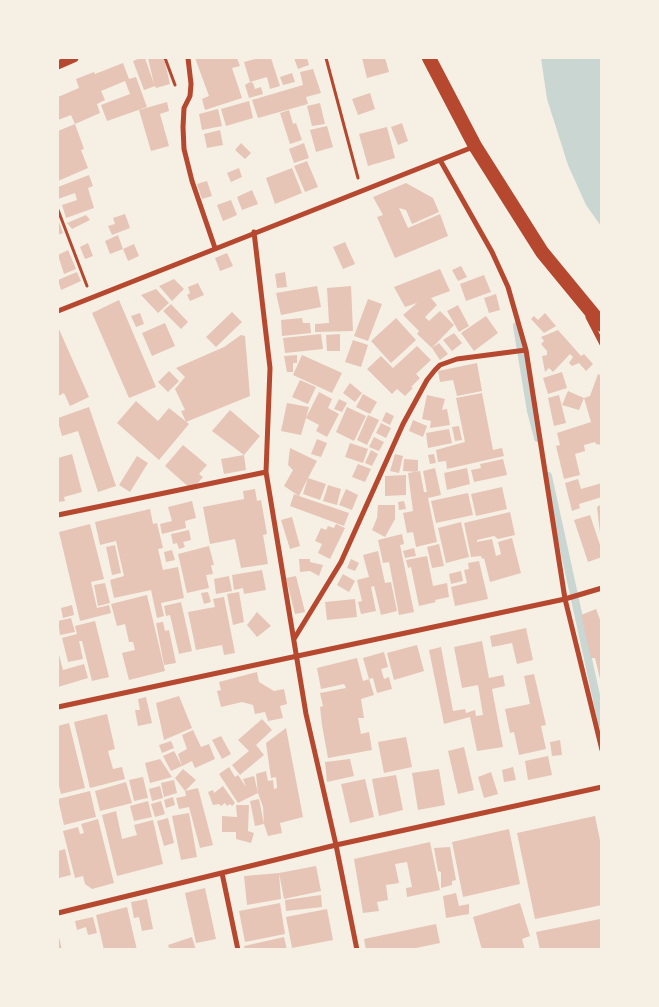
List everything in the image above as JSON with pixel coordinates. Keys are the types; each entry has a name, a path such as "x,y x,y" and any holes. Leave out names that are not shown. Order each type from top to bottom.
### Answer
{"highway":[{"path":"429,58 475,146 542,252 579,300 602,325"}],"street":[{"path":"58,65 74,58"},
{"path":"188,58 190,96 184,108 182,127 184,149 192,181 215,248"},
{"path":"58,311 475,146"},
{"path":"440,160 492,252 508,287 526,350 564,599 602,750"},
{"path":"254,232 270,368 266,472 306,714 336,845 357,950"},
{"path":"579,300 602,344"},
{"path":"294,639 341,562 403,424 426,380 434,370 440,365 457,359 526,350"},
{"path":"58,515 266,472"},
{"path":"58,707 564,599 602,588"},
{"path":"58,913 336,845 602,787"},
{"path":"222,873 238,950"}],"path":[{"path":"326,58 361,191"},
{"path":"58,210 92,298"}],"shaded area":[{"path":"541,58 601,58 601,226 586,205 568,165 547,99"}],"building":[{"path":"138,58 145,58 154,84 148,58 164,58 170,84 144,90 133,61"},
{"path":"195,58 237,58 240,66 232,68 242,98 205,110 202,99 209,96"},
{"path":"259,58 271,58 280,86 270,89 267,77 250,82 244,62"},
{"path":"294,58 307,58 309,65 298,69"},
{"path":"362,58 385,58 389,72 367,78"},
{"path":"123,63 129,79 136,77 147,107 107,121 101,105 130,94 125,81 101,91 105,100 97,104 100,113 75,124 71,115 58,120 58,97 79,88 76,79"},
{"path":"313,69 321,93 306,97 308,104 258,118 252,100 303,85 300,72"},
{"path":"292,73 295,82 283,85 280,77"},
{"path":"250,82 253,83 255,89 261,87 263,94 249,98 245,85"},
{"path":"370,93 375,109 358,115 352,99"},
{"path":"249,101 253,118 226,126 221,109"},
{"path":"167,102 169,111 160,114 169,146 151,151 139,110"},
{"path":"320,103 325,124 312,126 307,106"},
{"path":"218,109 222,126 202,130 199,114"},
{"path":"289,110 293,124 296,123 302,140 290,144 280,113"},
{"path":"402,123 408,141 398,145 391,127"},
{"path":"75,124 84,149 81,150 88,168 58,181 58,131"},
{"path":"327,126 333,147 316,152 310,130"},
{"path":"387,127 395,158 368,166 359,134"},
{"path":"220,130 223,145 207,148 204,134"},
{"path":"241,143 251,153 245,159 235,150"},
{"path":"304,143 309,158 294,163 289,149"},
{"path":"307,161 318,187 305,192 294,166"},
{"path":"239,168 242,177 231,182 227,173"},
{"path":"292,168 302,193 275,204 266,178"},
{"path":"89,175 93,186 88,188 94,208 66,218 62,205 77,200 75,193 58,199 58,187"},
{"path":"207,181 212,196 202,199 197,184"},
{"path":"406,183 433,198 439,212 412,224 406,210 399,208 408,228 440,214 448,236 395,258 377,217 383,215 373,197"},
{"path":"252,190 258,204 242,210 237,197"},
{"path":"231,200 237,215 223,221 217,205"},
{"path":"125,214 130,228 112,235 108,226 115,224 113,218"},
{"path":"86,215 90,220 72,229 67,223"},
{"path":"58,219 63,233 58,235"},
{"path":"118,235 123,249 110,254 105,241"},
{"path":"345,242 355,264 343,269 333,247"},
{"path":"88,243 93,256 85,259 80,247"},
{"path":"134,244 139,256 128,261 123,249"},
{"path":"68,250 76,269 64,274 58,255"},
{"path":"227,253 233,266 220,271 215,258"},
{"path":"461,266 467,277 458,281 452,270"},
{"path":"440,269 450,291 431,298 437,305 425,317 429,321 440,311 454,325 432,348 417,334 419,331 403,315 417,303 405,307 394,287"},
{"path":"77,272 81,281 61,290 58,280"},
{"path":"285,272 287,287 277,288 275,274"},
{"path":"484,275 491,292 466,301 460,284"},
{"path":"174,279 184,289 172,301 159,286"},
{"path":"198,283 204,295 190,301 187,295 190,293 188,287"},
{"path":"317,286 321,307 281,315 276,293"},
{"path":"351,286 353,331 315,332 315,324 329,323 327,288"},
{"path":"156,289 169,303 158,313 141,295"},
{"path":"496,294 500,310 489,313 484,298"},
{"path":"368,299 382,304 368,341 354,336"},
{"path":"119,300 156,387 129,398 92,313"},
{"path":"171,304 188,322 181,329 163,311"},
{"path":"458,305 469,326 459,332 447,311"},
{"path":"232,312 242,322 216,347 206,337"},
{"path":"140,313 144,324 136,327 131,316"},
{"path":"545,313 556,326 544,333 531,319 534,316 538,320"},
{"path":"486,316 498,333 474,351 461,333"},
{"path":"302,318 303,323 310,323 311,333 282,336 281,320"},
{"path":"396,318 416,340 391,363 371,341"},
{"path":"165,323 175,346 152,356 142,333"},
{"path":"58,327 89,397 70,406 64,393 58,396"},
{"path":"558,330 581,356 584,354 593,364 586,371 579,363 572,366 569,363 573,357 570,354 553,372 549,368 545,372 542,356 547,355 547,351 541,344 544,341 541,337"},
{"path":"454,333 462,343 452,351 443,340"},
{"path":"321,334 323,349 285,353 283,338"},
{"path":"340,334 340,351 327,351 326,335"},
{"path":"241,335 245,336 250,396 186,422 181,411 185,410 175,389 185,377 176,368 224,347"},
{"path":"353,340 368,345 361,367 345,362"},
{"path":"439,343 448,354 440,360 432,348"},
{"path":"417,346 431,360 416,374 420,378 405,396 397,389 392,394 367,369 381,356 393,368"},
{"path":"297,355 297,363 293,363 293,372 287,372 284,356"},
{"path":"302,355 342,373 332,393 293,375"},
{"path":"477,363 482,391 457,396 453,380 440,382 438,371"},
{"path":"169,371 179,381 168,392 158,382"},
{"path":"562,372 567,388 548,394 543,378"},
{"path":"598,374 602,376 602,445 595,442 584,445 585,451 575,454 580,475 564,479 556,446 560,445 557,433 591,422 584,398 590,396"},
{"path":"300,380 316,387 308,404 292,397"},
{"path":"350,383 362,393 355,402 343,393"},
{"path":"568,391 584,398 579,410 562,405"},
{"path":"319,392 332,399 328,408 339,414 327,437 316,431 319,425 306,418"},
{"path":"482,393 493,450 502,448 504,456 447,469 446,461 438,462 436,450 465,442 456,398"},
{"path":"363,394 377,402 370,414 356,407"},
{"path":"427,395 445,399 442,410 447,409 450,425 430,428 431,421 422,419"},
{"path":"559,395 566,423 554,426 548,398"},
{"path":"339,399 347,403 342,412 334,409"},
{"path":"136,401 158,421 169,408 189,424 159,460 117,423"},
{"path":"287,403 309,407 301,435 281,431"},
{"path":"89,407 116,486 98,492 78,431 62,436 58,422 58,418"},
{"path":"347,407 366,416 354,441 336,432"},
{"path":"230,410 260,436 244,455 212,431"},
{"path":"386,412 394,416 390,425 382,421"},
{"path":"368,415 379,420 367,445 357,440"},
{"path":"413,420 427,426 423,437 409,431"},
{"path":"381,423 391,428 386,438 376,433"},
{"path":"459,426 462,440 455,441 452,427"},
{"path":"449,429 452,443 428,448 426,433"},
{"path":"374,437 384,442 379,451 369,447"},
{"path":"317,439 327,443 321,457 311,454"},
{"path":"350,443 368,449 363,463 345,457"},
{"path":"183,445 207,465 199,474 203,477 192,490 165,466"},
{"path":"290,448 317,461 299,496 284,486 293,470 288,465"},
{"path":"371,450 378,454 372,466 365,463"},
{"path":"72,454 82,492 64,497 65,501 58,502 58,458"},
{"path":"395,454 403,456 399,473 390,471"},
{"path":"434,454 436,463 430,464 428,455"},
{"path":"244,455 246,470 224,474 221,459"},
{"path":"137,456 148,463 130,492 119,485"},
{"path":"404,459 418,460 418,472 403,471"},
{"path":"503,459 507,475 474,482 471,470 481,468 480,464"},
{"path":"358,464 371,469 365,482 352,477"},
{"path":"435,468 441,495 428,498 437,542 416,547 413,532 407,533 403,513 413,511 408,473 420,471 424,492 427,492 423,471"},
{"path":"467,468 470,484 447,490 444,473"},
{"path":"406,475 406,495 385,496 385,476"},
{"path":"308,478 326,484 320,500 303,494"},
{"path":"578,479 581,489 602,483 602,497 579,504 580,508 572,511 565,483"},
{"path":"328,485 341,489 337,505 323,501"},
{"path":"502,487 507,509 476,516 471,494"},
{"path":"255,489 257,501 261,500 267,534 263,535 268,564 241,568 235,539 210,544 203,507 244,499 243,491"},
{"path":"346,489 358,495 352,510 339,505"},
{"path":"468,493 473,515 436,523 431,501"},
{"path":"294,494 349,513 344,526 290,506"},
{"path":"192,501 196,518 185,521 186,528 162,534 160,524 172,521 168,507"},
{"path":"404,501 406,509 399,510 398,502"},
{"path":"602,504 602,533 600,533 597,507"},
{"path":"378,505 395,505 395,519 385,537 372,530 377,518"},
{"path":"150,509 153,524 157,523 163,548 158,549 163,570 178,567 184,598 161,603 164,616 157,618 151,590 114,598 110,580 124,576 116,541 100,545 95,522"},
{"path":"510,512 515,535 498,539 494,536 477,540 477,542 492,539 496,556 501,554 498,542 512,538 521,573 490,582 484,558 482,559 481,556 471,557 464,523"},
{"path":"590,515 602,551 602,557 588,562 574,520"},
{"path":"292,517 300,546 290,549 281,520"},
{"path":"461,522 469,557 446,563 438,528"},
{"path":"90,524 104,579 91,582 97,608 109,605 111,613 80,621 59,532"},
{"path":"336,524 345,528 330,559 318,553 322,544 315,541 321,528 326,530 328,526 334,528"},
{"path":"189,530 191,540 183,542 185,547 179,549 177,543 173,544 171,534"},
{"path":"402,534 404,544 400,545 414,612 399,615 389,562 383,563 378,540"},
{"path":"439,544 444,566 432,568 427,547"},
{"path":"115,545 121,573 112,575 106,547"},
{"path":"209,546 214,565 211,565 213,574 206,575 209,588 187,593 178,554"},
{"path":"414,548 416,556 405,558 403,551"},
{"path":"172,550 175,560 166,562 164,552"},
{"path":"378,551 385,583 391,582 397,611 381,615 374,586 371,587 376,611 361,614 358,602 362,601 357,580 369,577 363,555"},
{"path":"427,556 433,586 447,583 449,597 419,606 411,567 408,568 406,560"},
{"path":"299,559 310,559 310,562 323,565 319,576 310,571 300,572"},
{"path":"351,559 359,563 355,571 347,568"},
{"path":"479,561 488,599 455,606 451,587 467,583 464,570 469,569 468,563"},
{"path":"262,570 266,590 244,594 243,588 234,590 232,575"},
{"path":"461,571 463,581 451,584 449,574"},
{"path":"343,574 355,581 349,592 337,585"},
{"path":"229,576 232,591 216,594 214,579"},
{"path":"296,576 305,612 295,614 286,578"},
{"path":"105,583 110,603 98,606 94,585"},
{"path":"208,592 211,602 204,604 201,593"},
{"path":"239,592 244,622 233,625 227,594"},
{"path":"147,595 165,671 129,680 122,653 135,650 133,642 129,642 125,624 117,626 111,604"},
{"path":"224,597 235,653 224,655 222,645 196,650 188,612 215,607 213,599"},
{"path":"355,599 357,617 327,620 325,602"},
{"path":"181,602 192,651 179,654 170,615 166,616 164,606"},
{"path":"72,605 74,615 63,618 61,608"},
{"path":"596,609 602,625 601,683 595,658 591,658 581,615"},
{"path":"257,612 271,626 257,637 247,625"},
{"path":"71,618 75,632 60,635 58,621"},
{"path":"95,621 109,677 92,681 82,641 79,641 83,659 68,662 62,638 77,634 75,626"},
{"path":"163,622 165,631 169,630 176,663 164,665 156,623"},
{"path":"526,628 533,660 517,664 512,643 492,647 490,636"},
{"path":"482,641 489,678 503,675 505,686 492,689 503,747 477,751 470,717 444,724 429,650 441,647 453,711 465,709 466,713 475,710 476,716 483,715 478,685 462,688 454,647"},
{"path":"417,645 424,671 394,680 387,653"},
{"path":"58,651 63,670 84,664 88,678 58,687"},
{"path":"384,652 388,667 381,669 384,679 389,677 392,689 377,693 373,678 369,679 363,658"},
{"path":"357,658 363,681 369,679 374,695 361,699 364,718 358,718 361,734 369,732 372,750 328,758 322,725 320,707 323,706 320,693 346,688 344,684 321,689 317,668"},
{"path":"257,672 259,682 274,691 284,689 287,704 280,706 283,718 268,721 265,712 255,714 253,705 242,702 221,707 217,691 221,690 219,682"},
{"path":"534,674 546,725 541,726 546,749 519,755 514,732 510,733 505,709 530,704 524,676"},
{"path":"179,696 192,728 164,740 156,703"},
{"path":"146,697 152,723 138,726 135,710 140,710 138,699"},
{"path":"107,714 115,749 108,751 113,769 122,767 125,779 90,788 74,722"},
{"path":"262,719 272,730 256,745 264,755 240,775 232,765 249,751 238,740"},
{"path":"69,723 85,788 61,794 58,782 58,726"},
{"path":"286,728 303,817 280,823 282,833 268,836 264,824 263,807 258,793 256,774 266,771 268,781 273,780 274,789 277,788 276,777 271,778 266,743"},
{"path":"193,730 201,747 209,744 215,759 195,768 192,761 182,766 178,754 187,749 182,735"},
{"path":"221,736 231,754 222,759 212,740"},
{"path":"406,737 412,767 384,773 378,742"},
{"path":"560,740 562,755 552,756 550,742"},
{"path":"171,741 174,748 162,753 159,745"},
{"path":"464,747 474,790 458,794 448,751"},
{"path":"174,751 182,766 171,771 163,756"},
{"path":"548,756 552,775 528,780 525,761"},
{"path":"160,759 172,777 150,783 145,763"},
{"path":"350,759 354,776 327,782 325,762"},
{"path":"229,767 235,777 238,775 246,787 243,779 254,776 258,793 238,803 219,774"},
{"path":"513,767 516,780 504,782 502,770"},
{"path":"183,769 196,780 185,791 175,778"},
{"path":"439,769 445,805 418,810 412,773"},
{"path":"491,772 498,794 484,798 478,777"},
{"path":"396,775 403,810 379,816 372,779"},
{"path":"143,777 148,798 134,801 129,780"},
{"path":"365,779 374,817 350,823 341,784"},
{"path":"174,780 177,793 164,797 161,783"},
{"path":"126,782 132,803 100,811 95,791"},
{"path":"160,786 163,798 152,801 149,789"},
{"path":"223,786 235,803 232,806 230,804 227,806 225,803 221,806 219,804 213,805 208,792 213,790 214,793"},
{"path":"198,788 213,845 200,848 189,807 179,809 176,798 186,796 185,791"},
{"path":"90,791 96,817 64,825 58,799"},
{"path":"173,797 175,805 166,808 164,800"},
{"path":"259,799 264,824 255,826 250,801"},
{"path":"148,801 152,817 134,821 130,806"},
{"path":"161,801 165,814 155,817 151,804"},
{"path":"236,805 249,805 248,831 254,833 251,843 236,839 236,832 222,832 222,816 237,817"},
{"path":"116,811 122,839 137,835 134,825 153,820 163,864 117,876 102,815"},
{"path":"189,813 197,857 181,860 172,816"},
{"path":"595,816 602,850 602,905 535,919 517,833"},
{"path":"168,818 174,843 164,846 157,821"},
{"path":"98,819 114,883 92,889 85,884 83,876 75,878 63,831 78,827 80,834 84,833 81,824"},
{"path":"509,829 520,884 463,897 452,842"},
{"path":"430,842 440,890 407,897 406,888 412,887 407,862 395,864 399,883 386,885 388,900 377,902 379,911 363,913 354,859"},
{"path":"450,847 456,880 452,881 452,885 441,888 441,872 438,871 434,848"},
{"path":"65,849 71,875 59,878 58,851"},
{"path":"316,866 321,891 284,899 279,873"},
{"path":"279,873 281,899 247,905 244,876"},
{"path":"205,888 216,939 196,943 185,893"},
{"path":"456,893 459,906 469,904 469,914 446,918 443,896"},
{"path":"321,895 322,907 286,911 285,900"},
{"path":"147,899 153,929 142,931 139,917 134,918 131,902"},
{"path":"280,903 285,934 245,942 239,911"},
{"path":"520,903 530,936 522,939 525,950 482,950 473,917"},
{"path":"127,907 137,950 104,950 96,915"},
{"path":"327,909 333,940 292,948 286,917"},
{"path":"93,917 97,933 88,935 86,927 77,930 75,921"},
{"path":"600,919 602,950 540,950 536,932"},
{"path":"436,924 440,943 416,948 416,950 366,950 364,939"},
{"path":"58,933 62,950 58,950"},
{"path":"192,937 196,950 170,950 168,945"},
{"path":"284,937 287,950 245,950 244,946"}],"waterway":[{"path":"517,326 531,411 538,438"},
{"path":"548,476 602,723"}]}
